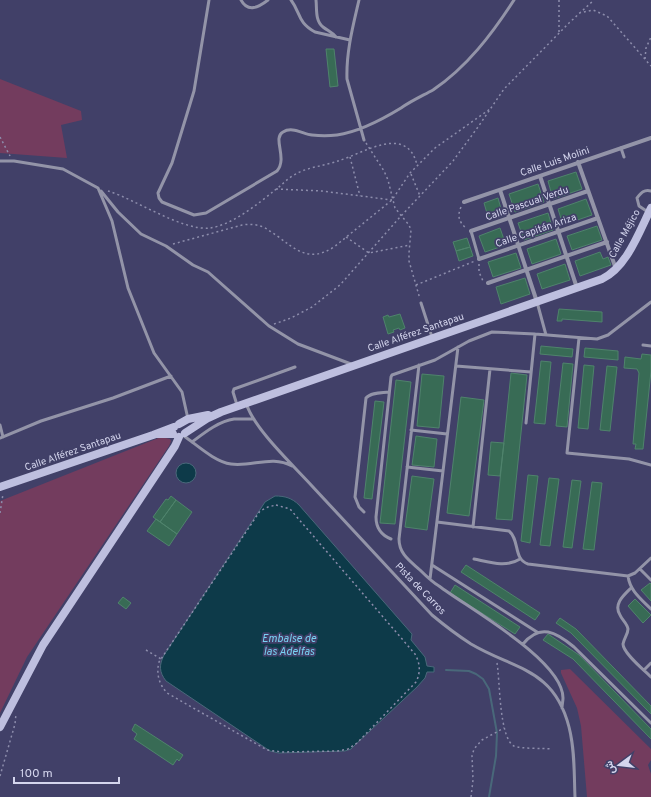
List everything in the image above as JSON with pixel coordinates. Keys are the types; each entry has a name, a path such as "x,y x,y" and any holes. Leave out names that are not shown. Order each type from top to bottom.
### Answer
{"main road":[{"name":"Calle Méjico","path":"616,270 627,256 650,211"},
{"name":"Calle Alférez Santapau","path":"179,432 188,419 221,412 355,366 577,288 606,277 616,270"},
{"name":"Calle Alférez Santapau","path":"2,486 153,435 179,432 221,412"},
{"path":"0,727 43,645 170,453 179,432"}],"street":[{"name":"Calle Luis Molini","path":"464,202 651,138"},
{"path":"578,162 616,270"},
{"path":"540,176 577,288"},
{"path":"500,190 537,302"},
{"name":"Calle Pascual Verdu","path":"471,231 550,206 588,191"},
{"name":"Calle Capitán Ariza","path":"479,259 598,218"},
{"path":"488,283 607,242"}],"lane":[{"path":"209,0 194,91 172,163 158,193 162,202 194,215 206,213 277,171 282,160 279,138 284,131 294,130 310,135 329,136 345,134 389,116 433,89 451,75 481,46 498,25 514,0"},
{"path":"241,0 246,6 251,8 260,6 268,0"},
{"path":"290,0 295,7 299,18 306,27 315,32 350,40"},
{"path":"316,0 318,21 322,27 332,32 336,37"},
{"path":"359,0 347,60 347,80 364,140"},
{"path":"621,148 624,157"},
{"path":"0,161 14,161 63,169 98,188 118,212 141,234 166,246 208,272 269,326 298,344 355,366"},
{"path":"98,188 112,221 128,288 154,353 182,392 188,419"},
{"path":"650,211 639,206 637,198 644,191 651,191"},
{"path":"471,231 479,259"},
{"path":"537,302 546,335"},
{"path":"391,540 378,529 376,516 391,376 443,356 469,341 492,332 596,339 608,335 651,302"},
{"path":"421,303 432,338"},
{"path":"526,423 535,334"},
{"path":"579,338 567,453 629,459 651,465"},
{"path":"643,345 651,346"},
{"path":"430,579 458,347"},
{"path":"419,365 399,539 400,548 404,555 437,586 523,644 544,664 558,683 564,698 562,708"},
{"path":"456,366 531,372"},
{"path":"238,406 233,392 234,389 295,367"},
{"path":"473,526 490,369"},
{"path":"0,425 2,437 41,421 113,398 171,376"},
{"path":"364,512 359,507 355,497 366,398 368,395 389,392"},
{"name":"Pista de Carros","path":"246,403 249,412 254,419 296,468 432,615 472,644 533,674 546,684 554,693 569,726 572,740 575,797"},
{"path":"192,442 203,433 224,422 234,419 254,419"},
{"path":"411,430 448,434"},
{"path":"179,432 213,457 225,463 237,464 272,461 283,462 296,468"},
{"path":"407,467 443,471"},
{"path":"437,522 507,530 511,532 520,559 528,564 628,576 635,573 651,558"},
{"path":"474,559 504,564 512,563 520,559"},
{"path":"432,565 537,632"},
{"path":"640,569 651,580"},
{"path":"628,576 631,588 651,609"},
{"path":"631,588 619,602 618,611 628,629 623,644 625,650 651,677"},
{"path":"523,644 529,637 537,632 548,631 568,642 651,723"},
{"path":"644,670 651,663"}],"path":[{"path":"559,0 559,33"},
{"path":"269,326 301,313 340,285 401,216 453,162 504,89 579,13 594,0"},
{"path":"579,13 593,10 607,16 651,66"},
{"path":"645,59 646,48 651,37"},
{"path":"166,246 250,224 265,227 303,254 317,254 326,252 392,200 410,173 435,148 492,108"},
{"path":"0,137 14,161"},
{"path":"364,140 384,171 388,180 395,208 409,225 411,230 409,261 421,303"},
{"path":"98,188 123,196 194,227 210,228 231,221 296,174 350,157 386,143 401,144 412,153 417,165"},
{"path":"350,157 360,196"},
{"path":"410,173 420,196"},
{"path":"276,189 322,191 392,200"},
{"path":"464,202 460,208 459,216 462,224 471,231"},
{"path":"231,221 232,228"},
{"path":"346,237 369,253 410,245"},
{"path":"416,285 479,259 480,277 483,281 488,283"},
{"path":"0,513 2,486"},
{"path":"276,505 290,509 415,654 420,670 416,682 353,747 343,750 282,752 264,748 167,693 161,684 158,675 158,666 161,659 260,511 276,505"},
{"path":"146,650 161,659"},
{"path":"496,655 504,728 508,739 516,747 551,749"},
{"path":"0,776 16,721 16,713 12,705"},
{"path":"471,797 473,780 473,753 478,743 504,728"}],"shaded area":[{"path":"0,79 81,111 82,120 61,125 67,158 0,153"},
{"path":"161,437 170,439 171,441 169,446 27,657 0,713 0,501"},
{"path":"570,669 651,749 651,760 648,765 651,774 651,797 587,797 581,726 577,708 561,673 561,670"}],"water":[{"path":"186,463 193,466 196,473 193,480 186,483 179,480 176,473 179,466"},
{"name":"Embalse de las Adelfas","path":"275,496 288,498 299,505 412,634 411,640 425,657 427,666 434,667 434,672 427,672 425,678 417,687 351,749 345,751 279,753 270,751 166,681 162,675 161,662 164,655 265,502"}],"building":[{"path":"326,49 334,49 338,86 330,87"},
{"path":"576,172 582,189 553,199 548,181"},
{"path":"538,184 544,202 515,212 509,194"},
{"path":"498,198 503,216 489,220 484,203"},
{"path":"586,199 592,215 563,225 558,209"},
{"path":"548,213 553,230 524,240 518,223"},
{"path":"597,226 602,240 572,250 567,236"},
{"path":"500,228 506,245 485,252 479,236"},
{"path":"467,238 470,247 456,251 453,242"},
{"path":"556,239 561,254 532,264 527,249"},
{"path":"470,247 473,256 459,261 456,251"},
{"path":"600,252 603,259 608,257 611,265 580,276 575,261"},
{"path":"516,253 521,268 493,277 488,262"},
{"path":"565,264 570,280 542,289 537,274"},
{"path":"525,278 530,294 501,304 496,287"},
{"path":"559,309 602,312 602,322 562,319 562,321 557,321"},
{"path":"400,314 405,328 393,330 394,332 388,334 383,317"},
{"path":"541,346 573,349 572,357 540,354"},
{"path":"585,348 618,351 618,360 584,357"},
{"path":"642,354 651,355 651,371 643,449 635,449 636,444 633,444 639,373 637,369 624,368 625,357 641,359"},
{"path":"541,361 551,362 545,424 534,423"},
{"path":"563,363 573,364 567,427 556,426"},
{"path":"584,365 594,366 588,429 578,428"},
{"path":"607,366 617,367 610,431 600,430"},
{"path":"511,373 527,375 512,520 496,519"},
{"path":"422,374 444,376 439,428 417,426"},
{"path":"396,380 411,382 395,524 380,523"},
{"path":"461,397 484,400 469,516 447,513"},
{"path":"375,401 384,402 372,499 364,498"},
{"path":"416,436 437,439 434,467 412,465"},
{"path":"491,442 504,443 500,476 488,475"},
{"path":"528,475 538,476 530,543 521,541"},
{"path":"412,476 434,479 427,530 405,527"},
{"path":"549,478 559,479 550,546 540,545"},
{"path":"572,480 581,481 572,548 563,547"},
{"path":"592,482 602,483 594,550 583,549"},
{"path":"171,496 176,500 160,522 153,517 166,499 168,500"},
{"path":"176,500 192,512 177,534 160,522"},
{"path":"156,519 177,534 169,546 147,531"},
{"path":"466,565 540,613 535,620 461,572"},
{"path":"650,583 651,584 651,601 641,590"},
{"path":"455,585 520,627 515,634 450,593"},
{"path":"123,597 131,603 126,609 118,603"},
{"path":"635,599 651,615 643,623 628,606"},
{"path":"560,618 576,629 651,706 651,714 571,633 556,623"},
{"path":"548,634 579,655 651,729 651,739 573,659 543,640"},
{"path":"135,724 183,755 179,761 177,759 173,765 134,739 137,734 132,730"}],"waterway":[{"path":"446,670 469,671 476,674 483,679 489,689 497,733 496,756 489,797"}]}
